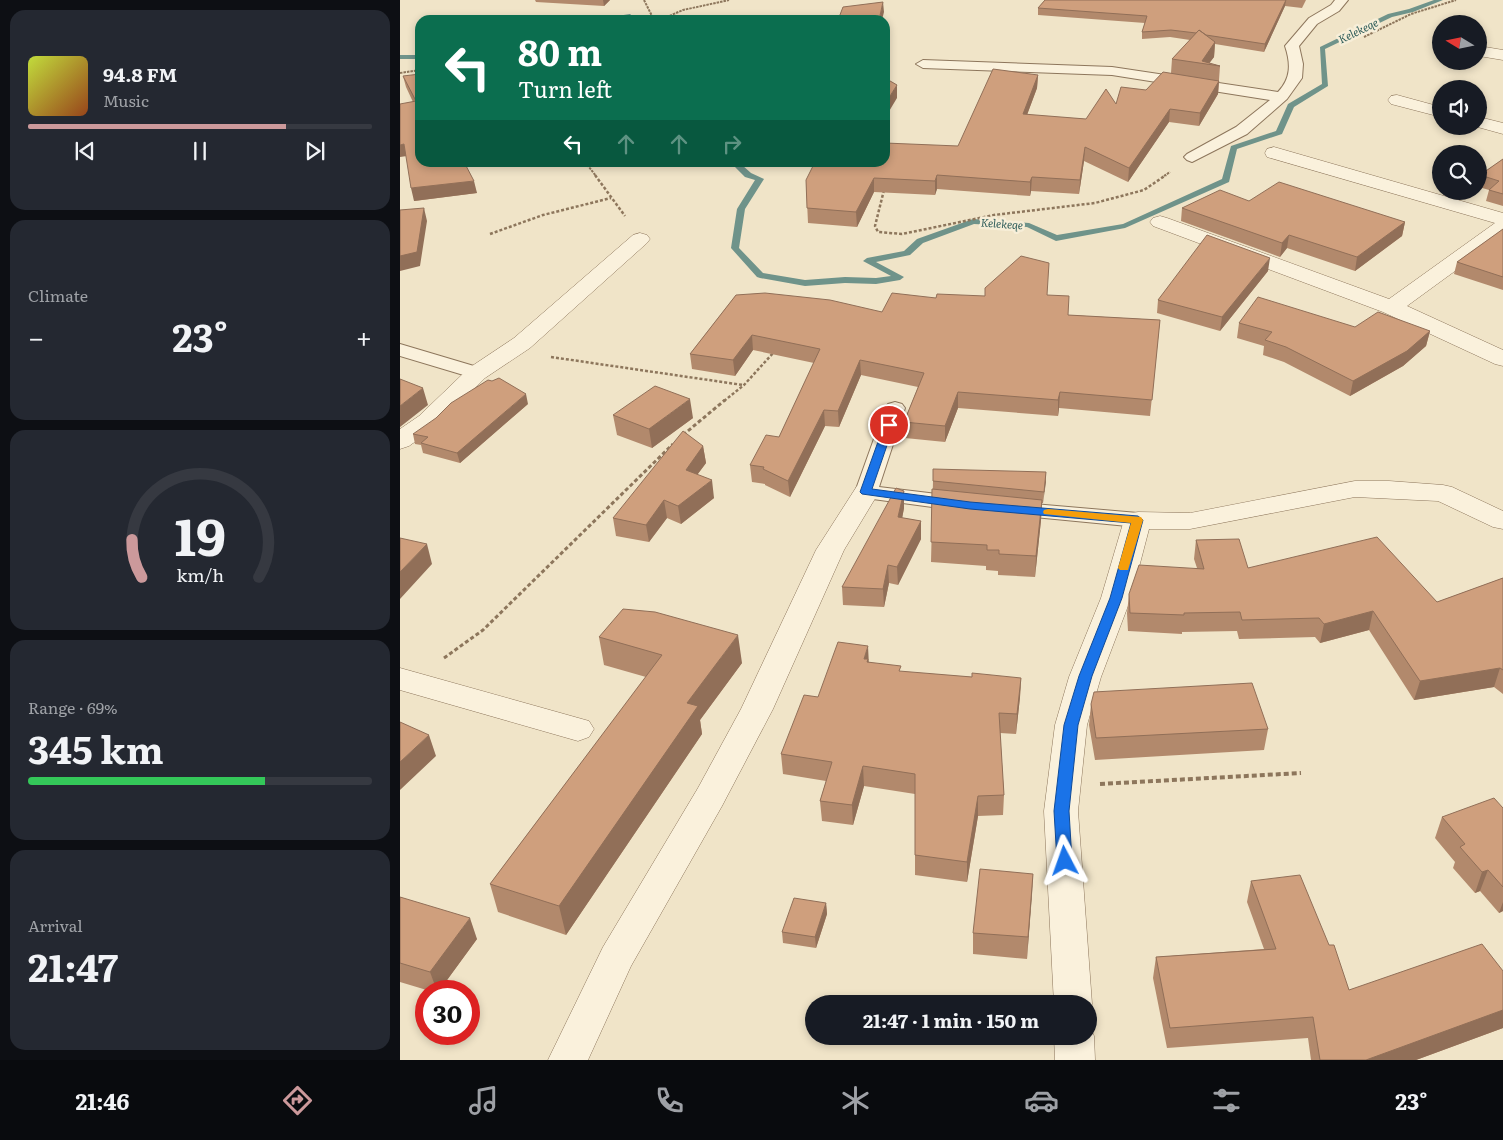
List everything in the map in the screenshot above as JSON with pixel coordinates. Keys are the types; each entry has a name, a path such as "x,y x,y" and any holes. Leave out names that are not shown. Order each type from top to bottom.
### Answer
{"street":[{"path":"1488,52 1503,55"},
{"path":"1397,100 1432,110"},
{"path":"1487,124 1503,129"},
{"path":"1274,153 1503,219"},
{"path":"1160,222 1391,307 1503,360"},
{"path":"1391,307 1503,227"},
{"path":"400,441 428,422 478,373 522,343 640,239"},
{"path":"1072,995 1062,811 1071,725 1085,676 1116,598 1138,520 1190,521 1355,489 1389,489 1443,493 1500,516"},
{"path":"568,1060 616,958 720,780 757,710 830,550 866,492"},
{"path":"406,680 578,729"},
{"path":"1074,1045 1075,1060"}],"lane":[{"path":"1192,157 1206,147 1236,134 1255,122 1292,86 1297,59 1292,46 1313,21 1335,8 1342,0"},
{"path":"923,64 1048,67 1112,71 1281,97"},
{"path":"400,350 478,373"},
{"path":"895,408 866,492 985,507 1138,520"}],"path":[{"path":"644,0 652,15"},
{"path":"672,15 683,10 729,0"},
{"path":"1364,37 1411,14 1456,0"},
{"path":"400,72 415,70"},
{"path":"885,188 875,226 878,232 902,234 994,215 1095,203 1144,190 1192,157"},
{"path":"588,167 640,239"},
{"path":"490,234 543,215 612,198"},
{"path":"681,437 744,385 780,346"},
{"path":"511,350 554,358 744,385"},
{"path":"406,680 482,630 675,442"},
{"path":"1064,786 1301,773"}],"building":[{"path":"1045,0 1286,0 1265,44 1206,35 1199,30 1196,33 1171,30 1142,32 1147,16 1038,8"},
{"path":"883,2 880,15 840,15 843,7"},
{"path":"1199,30 1215,42 1202,61 1220,66 1172,59"},
{"path":"993,69 1038,75 1023,114 1086,119 1106,89 1116,104 1121,87 1146,90 1163,72 1219,81 1200,113 1170,109 1129,168 1085,147 1080,180 1032,177 1030,182 937,175 935,181 874,178 856,212 807,208 806,180 812,167 890,167 890,143 958,146"},
{"path":"415,75 415,99 403,76"},
{"path":"890,81 897,85 890,96"},
{"path":"415,101 415,167 467,167 474,181 411,188 404,144 400,145 400,104"},
{"path":"1503,159 1503,194 1489,190 1499,181 1487,177 1487,170"},
{"path":"1279,182 1405,222 1357,257 1289,235 1282,243 1182,208 1220,190 1249,201"},
{"path":"424,208 417,252 400,256 400,210"},
{"path":"1503,229 1503,277 1457,262"},
{"path":"1207,235 1270,258 1222,317 1158,300"},
{"path":"1021,256 1049,263 1047,295 1069,296 1068,315 1160,320 1152,400 1060,392 1058,400 958,392 945,426 904,422 924,373 860,360 838,411 824,410 788,481 763,469 764,467 750,465 766,435 779,437 820,349 752,335 733,360 690,354 736,295 765,293 830,300 882,312 892,293 936,298 937,294 985,296 985,288"},
{"path":"1258,297 1355,327 1378,312 1430,331 1407,351 1353,381 1286,347 1265,340 1272,332 1239,323"},
{"path":"499,378 526,394 457,453 421,443 428,437 413,434 436,418 451,403 488,380 492,381"},
{"path":"400,379 423,388 400,406"},
{"path":"655,386 690,399 649,429 613,415"},
{"path":"683,431 703,446 686,470 712,480 678,506 664,500 646,525 613,518"},
{"path":"933,469 1046,472 1044,492 933,481"},
{"path":"896,488 904,491 898,517 921,521 897,567 888,565 883,589 842,587"},
{"path":"932,489 1042,500 1036,556 999,554 999,550 987,550 987,545 931,542"},
{"path":"1377,537 1437,602 1503,578 1503,670 1500,668 1420,681 1373,611 1324,624 1319,618 1242,620 1240,612 1184,613 1184,615 1130,613 1129,594 1139,565 1204,569 1196,540 1239,539 1248,568"},
{"path":"400,538 427,544 400,572"},
{"path":"623,609 655,612 738,635 687,703 698,706 559,906 490,884 662,655 599,637"},
{"path":"838,642 868,646 864,659 868,659 867,662 901,666 899,671 972,677 972,673 1021,678 1017,714 999,713 1004,795 978,796 967,862 915,855 915,774 863,766 852,805 820,801 832,762 781,754 804,695 818,697"},
{"path":"1252,683 1268,729 1096,738 1091,704 1094,692"},
{"path":"400,722 429,735 400,762"},
{"path":"1494,798 1503,808 1503,887 1488,870 1482,872 1460,847 1465,844 1442,817"},
{"path":"980,869 1033,874 1028,937 973,933"},
{"path":"1300,875 1329,945 1334,945 1349,990 1482,944 1503,971 1503,1010 1366,1060 1320,1060 1313,1017 1170,1028 1156,957 1276,949 1251,881"},
{"path":"400,897 470,918 430,972 400,963"},
{"path":"794,898 826,903 815,937 782,932"}],"waterway":[{"name":"Kelekeqe","path":"740,167 748,175 760,179 741,209 735,248 760,275 805,283 845,280 876,281 900,277 867,261 907,253 920,241 973,221 1029,225 1056,238 1125,226 1226,180 1234,148 1279,132 1291,106 1326,85 1322,48 1390,15 1411,11 1440,0"},
{"name":"Kelekeqe","path":"400,57 415,57"}],"slow traffic":[{"path":"1048,512 1138,520 1124,568"}],"route":[{"path":"889,425 866,492 970,505 1138,520 1116,598 1085,676 1071,725 1062,811 1065,861"}]}
